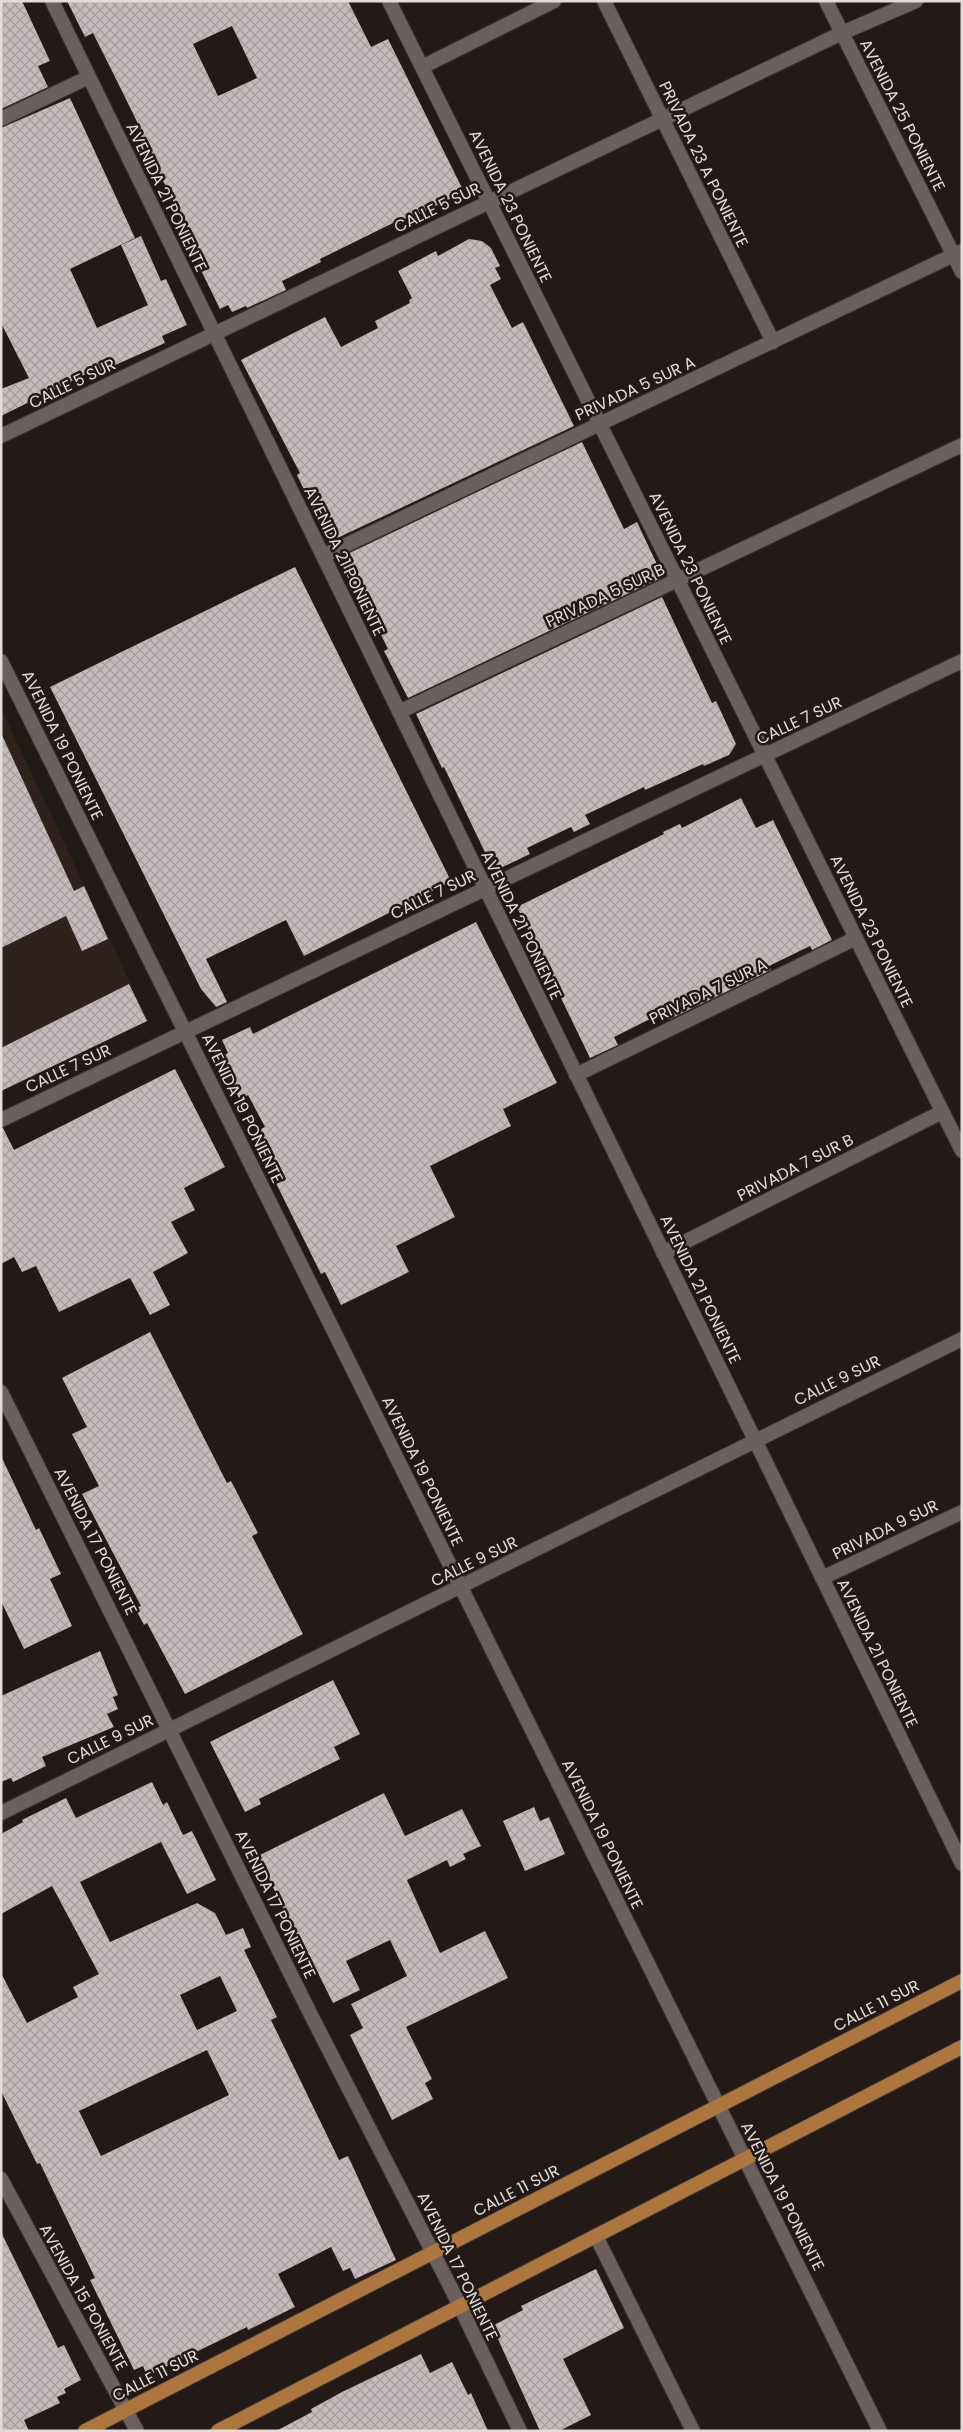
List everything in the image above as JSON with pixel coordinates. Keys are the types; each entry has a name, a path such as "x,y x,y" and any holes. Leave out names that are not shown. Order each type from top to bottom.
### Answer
{"main road":[{"name":"CALLE 11 SUR","path":"86,2431 962,1981"},
{"path":"218,2431 962,2048"}],"street":[{"name":"AVENIDA 21 PONIENTE","path":"52,1 962,1864"},
{"name":"AVENIDA 23 PONIENTE","path":"389,1 962,1151"},
{"path":"422,67 554,1"},
{"name":"PRIVADA 23 A PONIENTE","path":"604,1 773,342"},
{"name":"AVENIDA 25 PONIENTE","path":"826,1 958,253 962,272"},
{"name":"CALLE 5 SUR","path":"1,436 842,33 916,1"},
{"path":"1,119 89,77"},
{"name":"PRIVADA 5 SUR A","path":"323,556 958,253"},
{"name":"PRIVADA 5 SUR B","path":"399,712 962,444"},
{"name":"AVENIDA 19 PONIENTE","path":"1,661 880,2431"},
{"name":"CALLE 7 SUR","path":"1,1120 962,661"},
{"name":"PRIVADA 7 SUR A","path":"576,1075 856,938"},
{"name":"PRIVADA 7 SUR B","path":"663,1253 942,1112"},
{"name":"CALLE 9 SUR","path":"1,1813 461,1587 755,1439 962,1339"},
{"name":"AVENIDA 17 PONIENTE","path":"1,1392 311,2015 433,2252 520,2431"},
{"name":"PRIVADA 9 SUR","path":"822,1578 962,1512"},
{"name":"AVENIDA 15 PONIENTE","path":"3,2188 137,2431"},
{"path":"596,2236 693,2431"}],"shaded area":[{"path":"1,708 148,1021 1,1092"}],"building":[{"path":"1,1 22,1 50,61 38,66 48,87 1,109"},
{"path":"67,1 348,1 371,47 388,39 464,192 395,226 393,223 320,259 321,262 282,281 286,290 247,308 246,306 232,312 228,305 220,309 191,250 195,248 168,190 137,134 142,132 117,81 93,33 85,37","holes":["232,26 257,78 218,96 193,44"]},
{"path":"70,98 135,238 70,269 97,328 148,305 121,245 141,236 161,281 166,279 187,325 162,336 165,343 88,377 86,374 1,416 1,389 29,378 1,323 1,128"},
{"path":"469,239 482,241 491,248 500,266 495,268 501,279 490,285 512,328 523,322 574,426 329,542 297,475 300,473 241,360 325,317 341,347 378,328 375,321 410,303 409,300 412,298 398,271 436,251 438,256"},
{"path":"582,442 624,529 637,522 663,577 408,698 384,651 388,649 368,608 363,611 339,558"},
{"path":"295,567 449,877 448,883 304,956 286,920 206,959 227,1002 216,1007 201,989 50,687"},
{"path":"662,597 712,703 716,701 736,744 729,755 704,766 703,764 645,790 644,787 585,815 590,824 574,832 571,827 527,848 530,854 494,871 416,714"},
{"path":"1,733 74,891 84,886 108,939 82,951 66,916 1,948"},
{"path":"741,798 756,828 773,820 832,940 812,950 810,946 769,966 771,970 668,1020 664,1012 614,1037 618,1045 590,1058 517,907 664,834 663,832 680,824 682,828"},
{"path":"476,922 557,1083 503,1109 511,1126 430,1166 455,1217 396,1246 409,1272 341,1305 325,1272 321,1274 268,1167 276,1163 259,1130 265,1127 248,1095 240,1100 219,1058 228,1053 222,1040 250,1027 253,1034"},
{"path":"129,984 147,1021 1,1091 1,1048"},
{"path":"175,1069 225,1167 184,1188 195,1210 171,1222 188,1253 153,1272 170,1305 150,1315 130,1278 59,1312 36,1266 22,1272 14,1257 1,1264 1,1129 3,1128 14,1150"},
{"path":"150,1332 227,1483 231,1481 258,1533 252,1536 303,1634 185,1694 147,1623 144,1625 135,1608 141,1606 82,1494 99,1486 72,1434 87,1427 62,1378"},
{"path":"1,1456 36,1530 39,1528 61,1574 50,1579 72,1626 24,1649 1,1601"},
{"path":"100,1651 118,1695 113,1697 118,1709 107,1714 114,1727 42,1757 46,1766 13,1782 11,1778 1,1782 1,1696"},
{"path":"333,1680 360,1734 334,1747 340,1759 259,1799 261,1804 245,1812 210,1742"},
{"path":"152,1782 163,1805 167,1802 183,1835 192,1831 216,1880 187,1894 161,1842 80,1882 110,1942 197,1903 215,1913 226,1935 243,1928 251,1947 244,1950 277,2017 271,2020 339,2160 348,2156 396,2260 355,2279 350,2268 343,2271 331,2247 278,2274 295,2307 248,2330 247,2327 147,2376 143,2366 134,2370 90,2280 95,2278 40,2163 37,2164 1,2091 1,1973 27,2023 78,1997 73,1987 99,1974 52,1886 1,1914 1,1834 23,1822 22,1820 66,1798 76,1818","holes":["220,1976 237,2011 197,2030 180,1995","207,2050 229,2095 101,2156 79,2111"]},
{"path":"384,1793 405,1836 462,1809 481,1846 463,1854 466,1859 450,1867 447,1860 407,1880 440,1953 485,1931 508,1978 406,2027 432,2079 425,2083 433,2099 392,2120 350,2035 363,2028 351,2004 407,1976 390,1940 346,1961 360,1990 333,2003 302,1941 299,1942 258,1856"},
{"path":"534,1807 540,1821 549,1817 565,1854 525,1871 503,1821"},
{"path":"1,2232 58,2348 64,2345 81,2380 64,2389 66,2393 57,2397 60,2403 24,2420 29,2431 1,2431"},
{"path":"596,2269 624,2328 563,2359 591,2415 559,2431 540,2431 492,2326 523,2310 521,2306"},
{"path":"421,2354 430,2373 452,2362 468,2395 471,2393 488,2431 276,2431 312,2412 311,2409 342,2392"}]}
